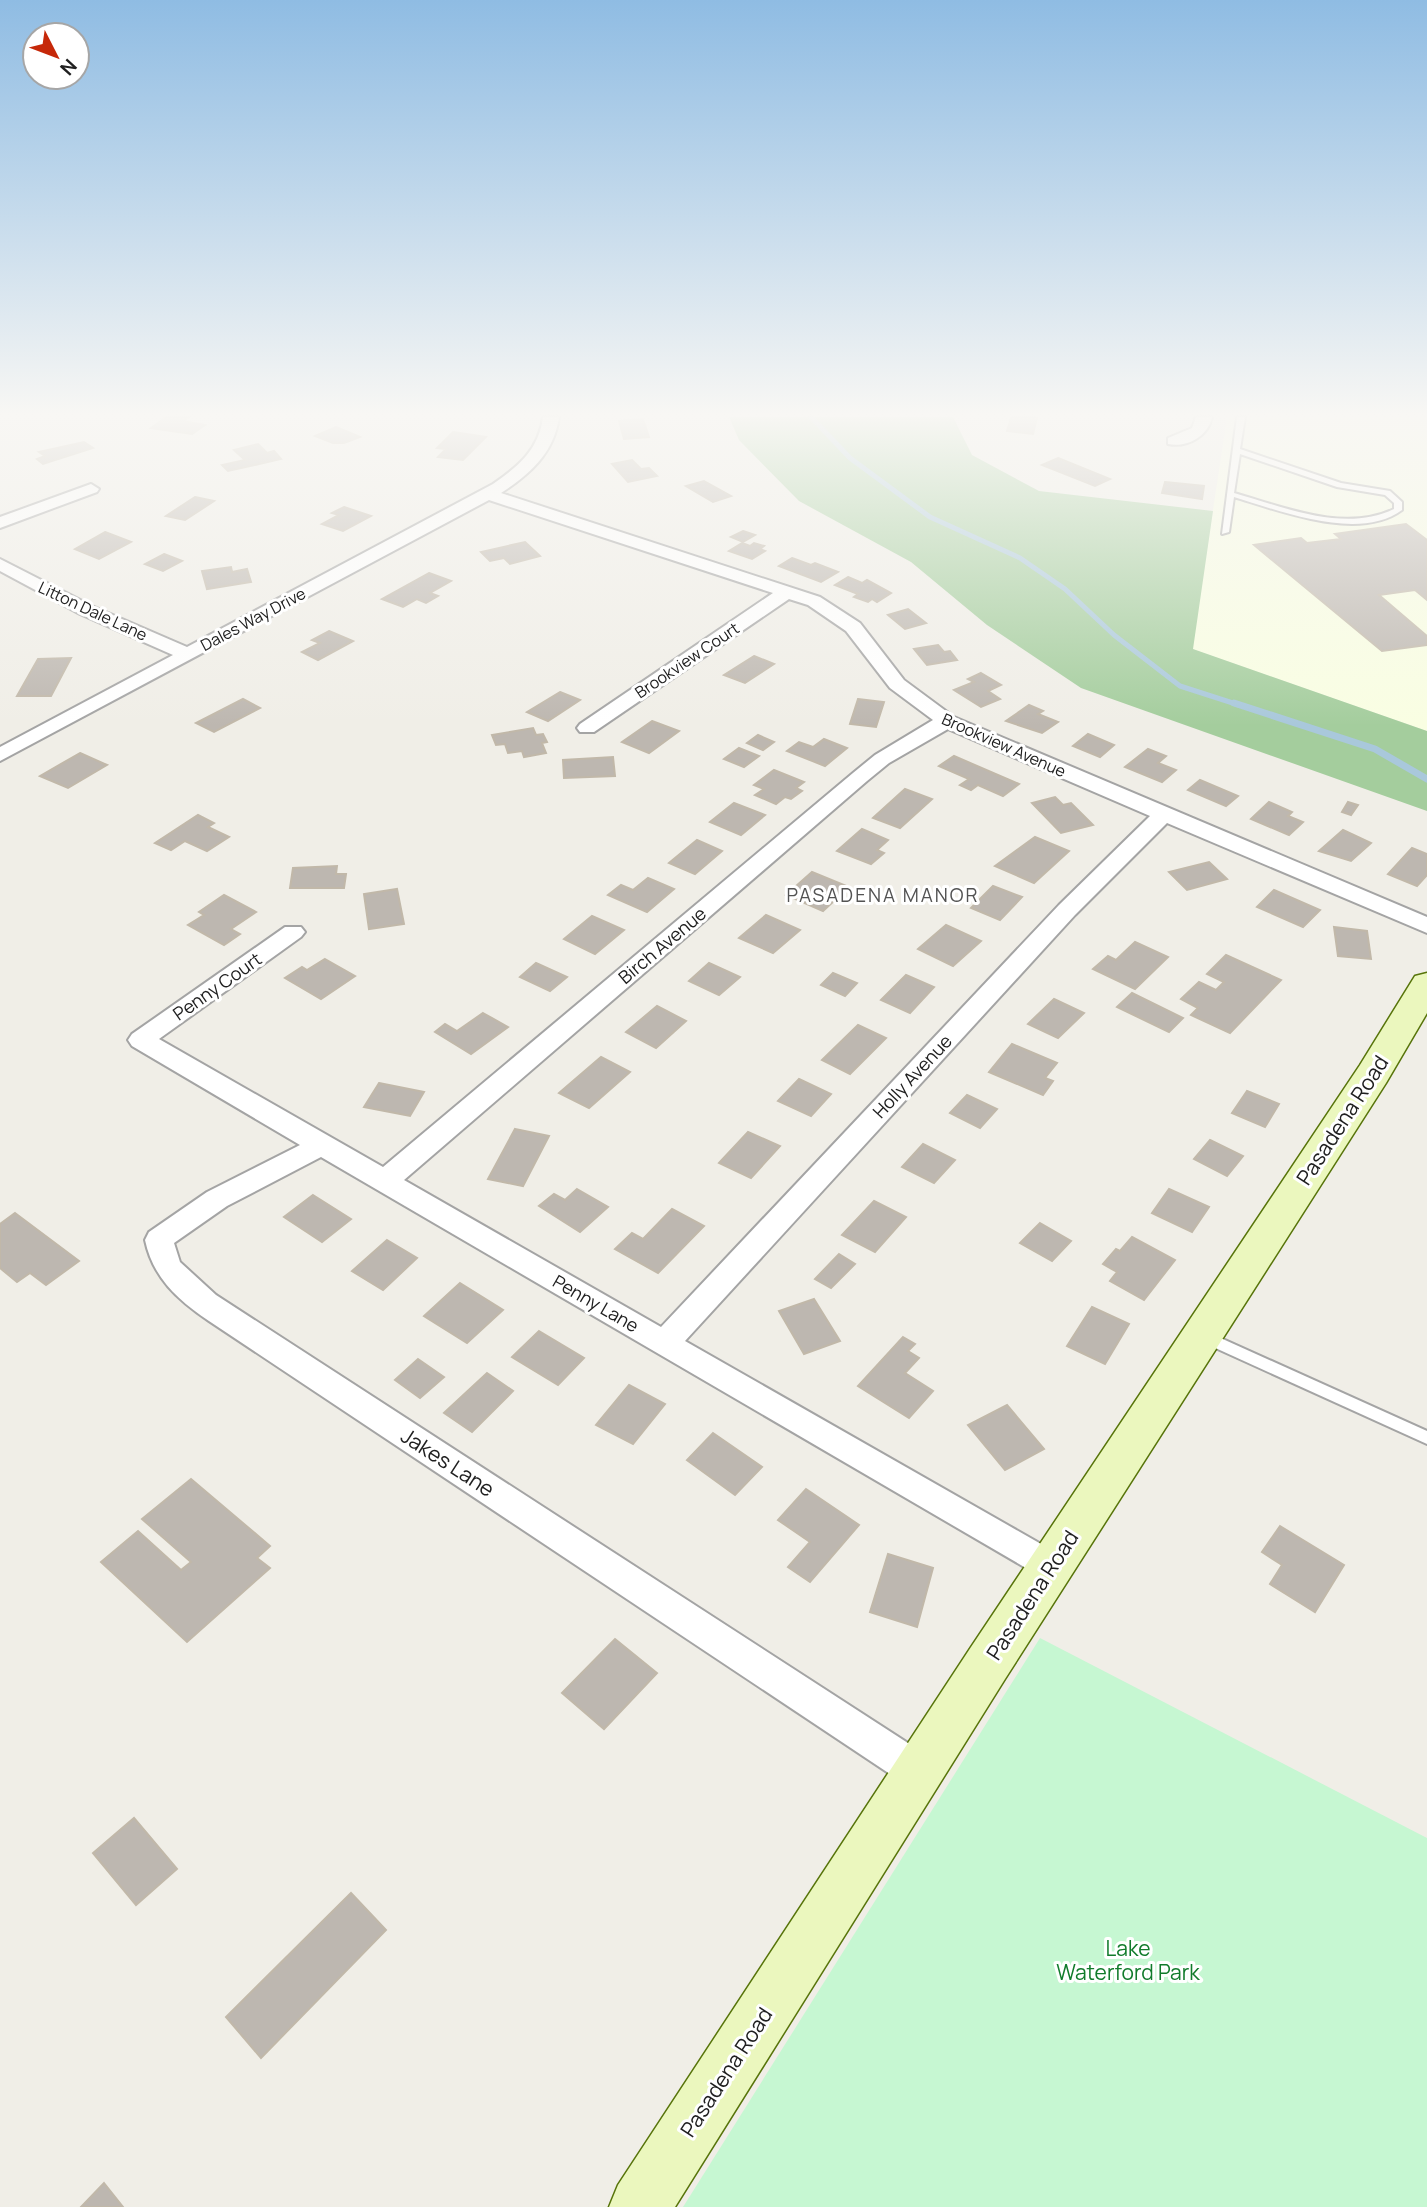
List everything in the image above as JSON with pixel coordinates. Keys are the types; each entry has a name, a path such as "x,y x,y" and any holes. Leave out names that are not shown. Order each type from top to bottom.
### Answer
{"main road":[{"name":"Pasadena Road","path":"640,2207 918,1771 1373,1074 1427,984"}],"street":[{"name":"Dales Way Drive","path":"0,755 439,520"},
{"name":"Brookview Avenue","path":"567,520 814,601 853,626 897,684 947,721 1427,926"},
{"name":"Litton Dale Lane","path":"0,564 76,605 187,654"},
{"name":"Brookview Court","path":"587,727 787,592"},
{"name":"Birch Avenue","path":"385,1181 860,777 882,760 947,721"},
{"name":"Holly Avenue","path":"665,1343 1067,910 1164,814"},
{"name":"Penny Court","path":"141,1040 293,932"},
{"name":"Penny Lane","path":"141,1040 1050,1567"},
{"name":"Jakes Lane","path":"324,1144 223,1196 174,1226 159,1240 160,1255 172,1272 192,1292 246,1329 918,1771"}],"lane":[{"path":"1225,532 1227,520"},
{"path":"1322,520 1353,520"},
{"path":"1201,1335 1427,1438"}],"shaded area":[{"path":"1211,520 1427,520 1427,731 1192,649"}],"green space":[{"path":"834,520 1212,520 1193,649 1427,731 1427,811 1081,688 987,625 911,562"},
{"name":"Lake Waterford Park","path":"1040,1638 1427,1838 1427,2207 683,2207"}],"building":[{"path":"330,520 364,520 343,531 322,524"},
{"path":"1406,524 1427,540 1427,600 1415,590 1379,595 1427,636 1427,645 1382,651 1254,545 1301,538 1307,543 1341,539 1335,534"},
{"path":"743,531 755,535 743,542 731,537"},
{"path":"105,532 131,542 99,559 75,549"},
{"path":"525,542 540,556 510,564 504,558 490,561 481,552"},
{"path":"742,543 764,546 760,549 765,551 752,559 729,551"},
{"path":"164,554 182,561 163,571 145,564"},
{"path":"792,558 838,572 821,582 779,566"},
{"path":"231,567 232,572 247,569 251,582 207,589 202,571"},
{"path":"429,573 451,581 430,593 438,596 426,603 417,599 403,607 382,599"},
{"path":"848,577 862,583 867,580 891,593 877,602 854,597 858,594 835,585"},
{"path":"908,609 926,623 905,629 888,615"},
{"path":"329,631 353,641 318,660 302,652 320,643 312,640"},
{"path":"938,645 944,652 950,651 957,660 927,665 914,649"},
{"path":"754,656 774,664 745,683 724,675"},
{"path":"71,658 51,696 17,696 38,659"},
{"path":"981,673 1001,685 988,691 1000,699 981,707 954,690 974,682 968,679"},
{"path":"560,692 580,700 548,721 527,712"},
{"path":"243,699 260,708 214,732 196,723"},
{"path":"858,699 884,702 876,727 850,724"},
{"path":"1029,705 1043,711 1038,714 1058,722 1042,733 1006,721"},
{"path":"652,721 679,731 649,753 622,742"},
{"path":"533,728 536,735 543,734 547,742 542,743 546,753 524,757 522,751 508,753 505,744 496,745 492,735"},
{"path":"1088,734 1114,745 1100,757 1073,746"},
{"path":"758,735 774,742 763,750 747,743"},
{"path":"824,739 847,748 825,766 787,751 799,742 813,747"},
{"path":"739,748 759,756 744,767 724,759"},
{"path":"1148,749 1166,756 1158,763 1176,770 1162,782 1125,767"},
{"path":"80,753 107,765 68,788 40,776"},
{"path":"954,756 1019,784 1003,796 978,785 971,790 960,785 969,779 939,766"},
{"path":"613,757 615,776 564,778 563,760"},
{"path":"774,770 804,782 796,788 802,791 791,799 785,797 776,804 755,795 764,789 754,785"},
{"path":"1200,780 1238,796 1226,806 1188,790"},
{"path":"905,789 932,799 900,828 873,818"},
{"path":"1055,797 1063,805 1071,803 1093,825 1061,833 1032,803"},
{"path":"1269,802 1292,812 1288,816 1303,822 1289,835 1251,819"},
{"path":"1348,802 1358,805 1351,815 1342,812"},
{"path":"734,803 765,815 741,835 710,822"},
{"path":"198,815 214,823 208,827 229,837 207,851 185,841 171,850 155,843"},
{"path":"862,829 888,840 877,850 884,853 871,864 837,851"},
{"path":"1343,830 1371,843 1351,861 1319,851"},
{"path":"1035,837 1069,851 1034,883 995,866"},
{"path":"697,840 722,851 695,874 669,863"},
{"path":"1412,848 1427,854 1427,875 1417,886 1388,874"},
{"path":"1209,862 1227,879 1187,890 1169,872"},
{"path":"337,866 336,874 346,874 344,888 290,888 293,868"},
{"path":"812,872 849,887 823,911 786,895"},
{"path":"648,878 674,889 647,912 608,895 621,885 633,890"},
{"path":"993,886 1022,897 1000,920 971,908"},
{"path":"397,889 404,924 369,929 364,894"},
{"path":"1274,890 1320,910 1303,927 1257,907"},
{"path":"224,895 256,912 231,929 240,934 224,945 188,925 204,915 199,912"},
{"path":"766,915 800,930 773,953 739,938"},
{"path":"592,916 624,930 595,954 564,939"},
{"path":"946,925 981,941 953,966 918,949"},
{"path":"1334,927 1367,931 1371,959 1338,956"},
{"path":"1135,942 1168,957 1135,989 1093,969 1108,956 1116,960"},
{"path":"1226,955 1281,980 1230,1033 1191,1015 1198,1008 1181,999 1199,982 1216,990 1224,982 1207,974"},
{"path":"325,959 355,976 321,999 285,978 302,967 307,970"},
{"path":"536,963 567,977 550,991 520,977"},
{"path":"709,963 740,977 719,995 689,981"},
{"path":"833,973 857,983 845,996 821,985"},
{"path":"906,975 934,987 910,1013 881,1000"},
{"path":"1132,993 1183,1018 1169,1032 1117,1007"},
{"path":"1054,999 1084,1013 1058,1038 1028,1024"},
{"path":"657,1006 686,1021 656,1048 626,1032"},
{"path":"483,1013 508,1027 471,1054 435,1032 445,1024 457,1031"},
{"path":"858,1025 886,1038 850,1074 822,1060"},
{"path":"1012,1044 1057,1063 1045,1078 1053,1081 1043,1095 989,1072"},
{"path":"601,1057 630,1072 589,1108 559,1093"},
{"path":"799,1079 831,1094 811,1116 778,1101"},
{"path":"379,1083 424,1092 410,1116 364,1107"},
{"path":"1247,1091 1279,1104 1265,1127 1232,1113"},
{"path":"967,1095 997,1109 980,1128 950,1113"},
{"path":"515,1129 549,1136 523,1186 488,1179"},
{"path":"748,1132 780,1146 751,1178 719,1163"},
{"path":"1210,1140 1243,1156 1227,1176 1194,1159"},
{"path":"923,1144 955,1160 934,1183 902,1167"},
{"path":"577,1189 608,1207 580,1232 539,1206 554,1194 565,1200"},
{"path":"1169,1189 1209,1207 1192,1232 1152,1213"},
{"path":"313,1195 351,1219 322,1242 284,1217"},
{"path":"874,1201 906,1217 875,1252 842,1235"},
{"path":"672,1209 704,1226 658,1273 615,1249 632,1233 643,1239"},
{"path":"15,1213 79,1261 46,1285 30,1273 17,1282 0,1268 0,1224"},
{"path":"1040,1223 1071,1241 1052,1261 1020,1243"},
{"path":"1132,1237 1175,1260 1144,1300 1110,1281 1117,1272 1103,1264 1116,1249 1120,1251"},
{"path":"387,1240 417,1258 383,1290 352,1271"},
{"path":"839,1254 855,1264 831,1288 815,1279"},
{"path":"460,1283 503,1310 467,1343 424,1316"},
{"path":"814,1299 840,1341 804,1354 779,1311"},
{"path":"1092,1307 1129,1324 1105,1364 1067,1346"},
{"path":"539,1331 584,1358 558,1385 512,1357"},
{"path":"903,1337 915,1344 908,1351 919,1358 905,1373 933,1391 909,1418 858,1386"},
{"path":"418,1359 444,1377 420,1398 395,1380"},
{"path":"487,1373 513,1391 472,1432 444,1413"},
{"path":"629,1385 665,1404 633,1444 596,1425"},
{"path":"1007,1405 1044,1449 1005,1470 968,1425"},
{"path":"713,1433 762,1467 735,1495 687,1460"},
{"path":"191,1479 270,1546 257,1558 270,1568 187,1642 101,1562 138,1531 181,1570 191,1562 142,1519"},
{"path":"806,1489 859,1525 810,1582 788,1567 810,1542 778,1520"},
{"path":"1280,1526 1344,1565 1315,1612 1270,1584 1282,1565 1262,1552"},
{"path":"888,1554 933,1568 917,1627 870,1612"},
{"path":"615,1639 657,1673 604,1729 562,1693"},
{"path":"134,1818 177,1869 136,1905 93,1853"},
{"path":"351,1893 386,1930 261,2058 226,2017"},
{"path":"104,2183 123,2207 81,2207"}],"waterway":[{"path":"937,520 1020,558 1065,589 1114,635 1180,686 1239,705"},
{"path":"1234,703 1375,749 1427,779"}],"district":[{"name":"PASADENA MANOR","path":"883,895"}]}
